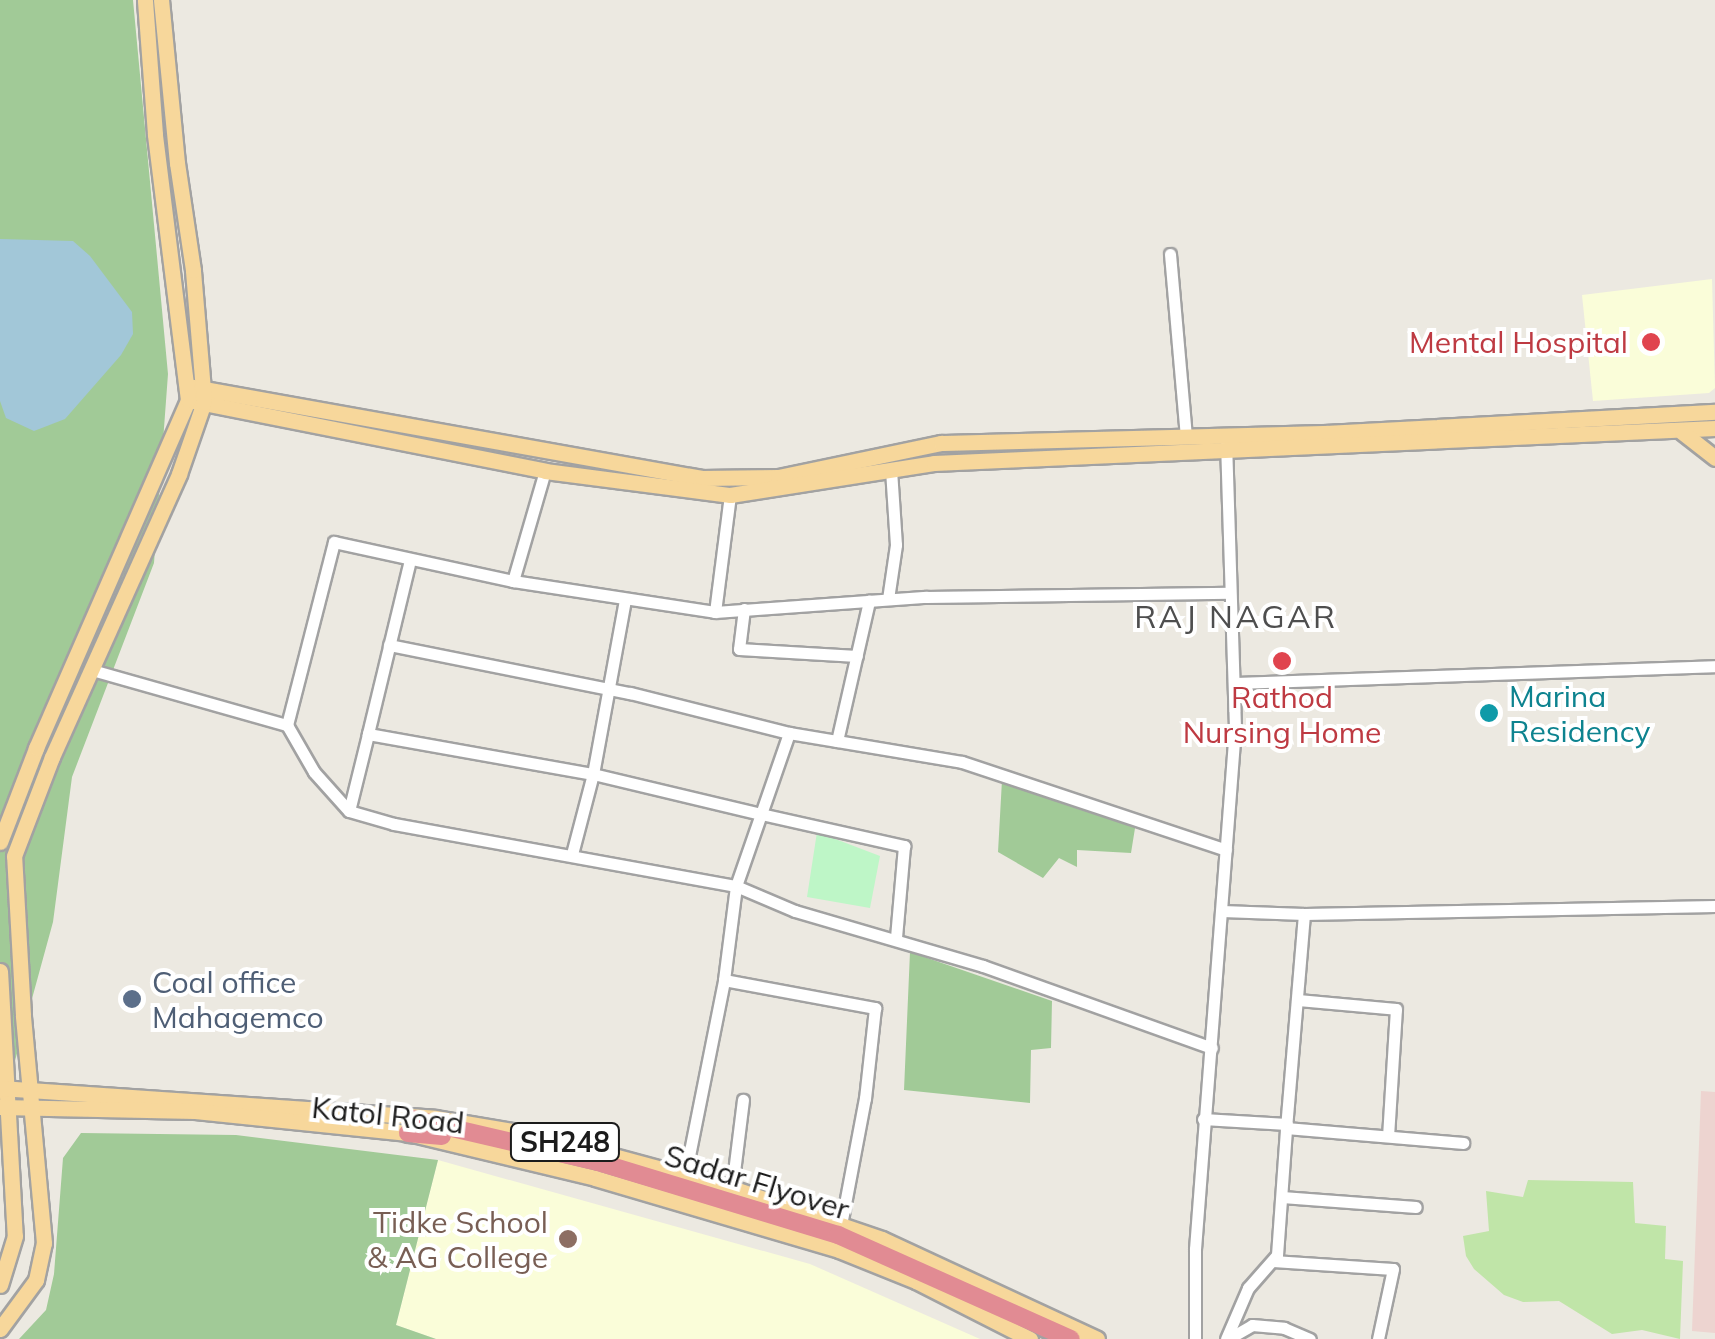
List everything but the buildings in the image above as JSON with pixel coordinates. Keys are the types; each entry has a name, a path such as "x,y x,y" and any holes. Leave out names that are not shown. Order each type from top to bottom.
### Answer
{"highway":[{"name":"Sadar Flyover","path":"410,1126 598,1162 838,1235 1072,1339"},
{"name":"Sadar Flyover","path":"459,1134 836,1240 945,1286 1052,1339"}],"main road":[{"path":"0,842 36,748 195,394 155,134 145,0"},
{"path":"0,1330 36,1280 44,1242 35,1109 22,1015 14,856 179,474 195,394 161,0"},
{"path":"195,394 702,478 778,477 941,442 1186,436 1226,442 1682,432 1713,415"},
{"path":"195,394 545,471 730,496 891,470 1028,457 1713,415"},
{"path":"1682,432 1715,458"},
{"path":"0,971 15,1236 0,1285"},
{"name":"Katol Road","path":"4,1088 262,1103 410,1126 839,1250 916,1281 1030,1339"},
{"name":"Katol Road","path":"6,1108 196,1110 410,1126 461,1120 536,1135 732,1188 841,1224 898,1246 1098,1339"},
{"path":"0,1155 13,1177"}],"street":[{"path":"1170,254 1186,436"},
{"path":"1195,1339 1203,1120 1222,911 1234,684 1226,442"},
{"path":"888,599 896,544 891,470"},
{"path":"512,580 545,471"},
{"path":"714,612 730,496"},
{"path":"286,725 334,542 512,580 714,612 888,599 1230,593"},
{"path":"349,811 410,560"},
{"path":"572,854 593,774 625,600"},
{"path":"837,741 869,601"},
{"path":"744,608 739,648 856,656"},
{"path":"389,645 607,691 630,692 789,733 962,762 1226,850"},
{"path":"1234,684 1715,666"},
{"path":"92,670 286,725 314,772 349,811 394,824 736,886 794,911 896,938 1212,1048"},
{"path":"685,1176 724,980 736,886 789,733"},
{"path":"368,734 593,774 904,846 896,938"},
{"path":"1222,911 1304,914 1715,906"},
{"path":"1227,1339 1248,1288 1273,1260 1282,1197 1304,914"},
{"path":"724,980 876,1008 866,1098 841,1224"},
{"path":"1298,1000 1396,1009 1388,1136"},
{"path":"732,1188 742,1100"},
{"path":"1203,1120 1463,1142"},
{"path":"1282,1197 1416,1207"},
{"path":"1273,1260 1393,1269 1378,1339"},
{"path":"1227,1339 1252,1326 1284,1328 1310,1339"}],"shaded area":[{"name":"Mental Hospital","path":"1712,279 1715,388 1709,393 1593,401 1582,295"},
{"path":"1701,1091 1715,1092 1715,1333 1692,1331"},
{"name":"Tidke School & AG College","path":"438,1160 810,1264 980,1339 436,1339 396,1325"}],"green space":[{"path":"0,0 133,0 168,374 154,563 72,777 53,922 10,1079 0,1077"},
{"path":"1002,780 1136,822 1131,853 1077,850 1077,867 1059,858 1043,878 998,852"},
{"path":"817,832 880,856 870,908 807,897"},
{"path":"910,952 1052,1001 1051,1048 1031,1050 1030,1103 904,1090"},
{"path":"81,1133 236,1135 438,1160 396,1325 436,1339 19,1339 46,1310 54,1274 63,1158"},
{"path":"1528,1180 1633,1182 1635,1223 1666,1226 1665,1259 1683,1261 1680,1339 1642,1330 1612,1334 1559,1301 1523,1302 1504,1295 1474,1269 1466,1256 1463,1236 1489,1231 1486,1191 1523,1197"}],"water":[{"path":"0,239 73,241 90,256 132,312 133,334 121,355 65,419 34,431 6,418 0,401"}],"place":[{"name":"Mental Hospital","path":"1651,342"},
{"name":"Rathod Nursing Home","path":"1282,661"},
{"name":"Marina Residency","path":"1489,713"},
{"name":"Coal office Mahagemco","path":"132,999"},
{"name":"Tidke School & AG College","path":"568,1239"}],"district":[{"name":"RAJ NAGAR","path":"1236,616"}]}
